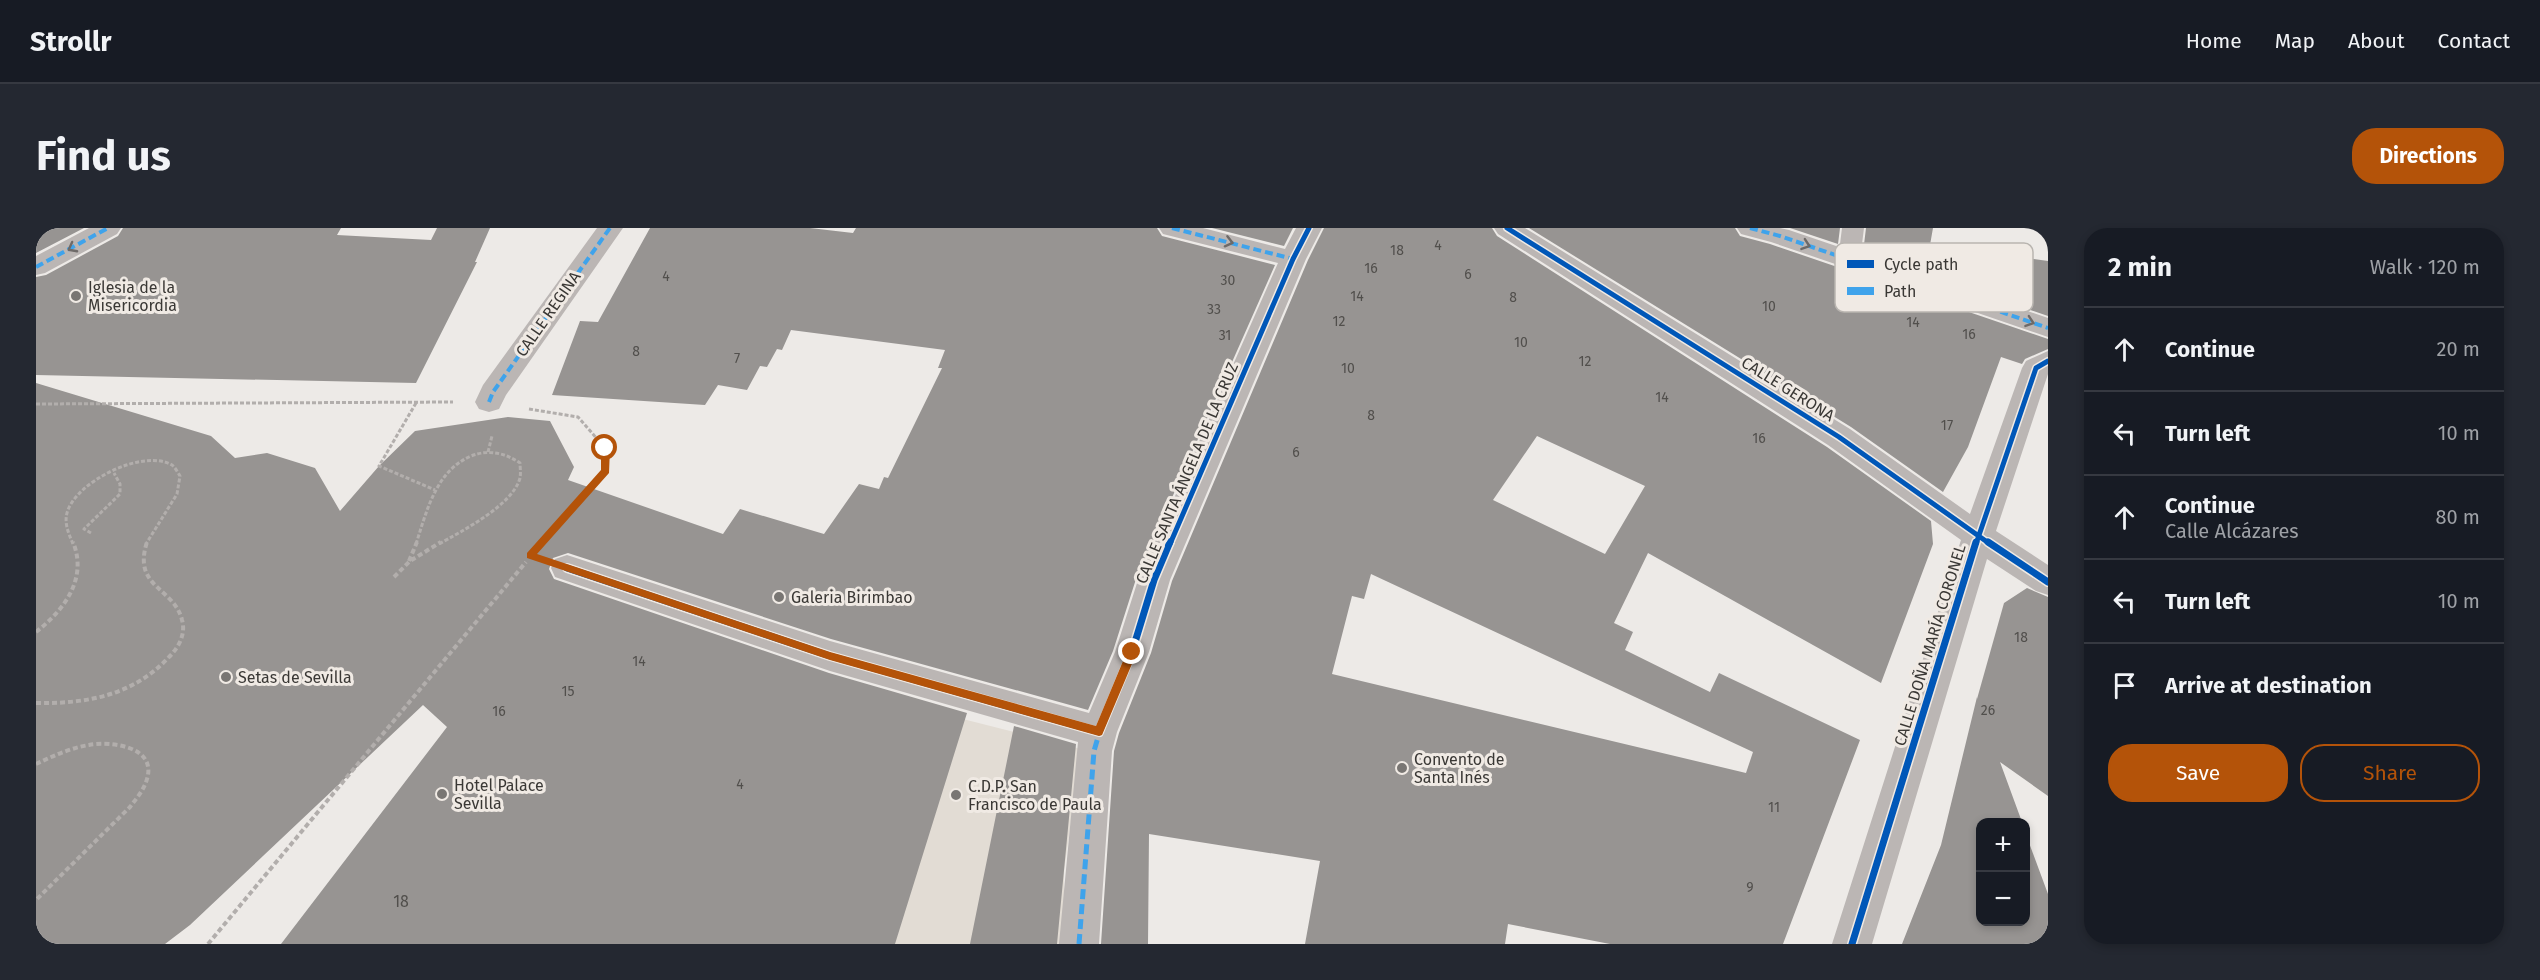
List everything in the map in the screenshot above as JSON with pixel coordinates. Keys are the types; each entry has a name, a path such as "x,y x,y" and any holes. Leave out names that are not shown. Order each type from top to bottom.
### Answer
{"street":[{"path":"36,267 108,228"},
{"name":"CALLE REGINA","path":"489,402 493,392 610,228"},
{"path":"1172,228 1293,259"},
{"name":"CALLE SANTA ÁNGELA DE LA CRUZ","path":"1079,944 1094,751 1099,732 1132,652 1154,580 1293,259 1309,228"},
{"name":"CALLE GERONA","path":"1508,228 1839,437 1978,536 2048,582"},
{"path":"1750,228 1835,255"},
{"path":"2001,312 2048,328"},
{"name":"CALLE DOÑA MARÍA CORONEL","path":"1852,944 1978,536 2036,368 2048,361"},
{"path":"567,568 830,656 1099,732"}],"lane":[{"path":"1851,243 1853,228"}],"path":[{"path":"416,402 379,466 435,490"},
{"path":"36,404 489,402 578,417 605,448 606,471 530,556 208,944"},
{"path":"394,577 409,561 474,522 512,494 518,485 521,467 508,454 498,452 479,453 453,464 435,490 409,561"},
{"path":"36,632 63,606 74,587 79,566 77,554 65,530 64,517 78,494 91,482 125,464 157,461 167,463 177,469 181,478 180,489 172,505 146,539 143,566 154,586 181,612 184,626 180,645 160,669 146,680 117,694 69,704 36,703"},
{"path":"91,533 84,529 120,494 120,484 114,473"},
{"path":"530,556 567,568"},
{"path":"36,764 87,744 112,742 129,746 142,756 147,764 147,778 130,808 36,900"}],"shaded area":[{"name":"C.D.P. San Francisco de Paula","path":"888,700 1081,749 1064,871 1064,944 632,944 651,903"}],"building":[{"path":"36,228 84,228 36,253"},
{"path":"123,228 341,228 337,235 431,240 437,228 490,228 475,262 477,262 416,383 36,375 36,277 46,275 118,236"},
{"path":"650,228 810,228 853,233 856,228 1157,228 1162,236 1275,265 1136,579 1113,651 1088,710 831,639 568,553 553,558 549,569 554,579 829,673 967,713 895,944 281,944 447,727 423,705 190,925 165,944 36,944 36,383 211,436 235,458 267,453 315,468 340,511 379,466 415,431 508,417 550,421 574,467 568,480 723,534 740,509 824,534 859,484 879,489 884,477 888,478 942,368 938,368 945,350 791,330 782,350 777,349 767,367 760,366 747,390 718,385 705,405 552,395 580,321 598,322"},
{"path":"1212,228 1293,228 1284,246"},
{"path":"1324,228 1492,228 1497,236 1827,447 1931,521 1933,544 1881,683 1648,553 1614,623 1633,632 1625,650 1710,692 1719,673 1860,740 1783,944 1610,944 1508,924 1505,944 1305,944 1320,861 1149,834 1148,944 1101,944 1114,751 1119,733 1151,653 1172,581 1308,260","holes":["1537,436 1645,486 1605,554 1493,500","1371,574 1753,752 1746,773 1332,674 1352,596 1364,599"]},
{"path":"1529,228 1735,228 1740,236 1835,266 1835,312 1969,312 2048,339 2048,349 2025,359 2022,364 2001,357 1968,447 1943,492 1851,427"},
{"path":"1790,228 1840,228 1838,243"},
{"path":"1866,228 1933,228 1930,243 1864,243"},
{"path":"2033,259 2048,261 2048,316 2033,311"},
{"path":"2027,588 2048,597 2048,796 2000,762 2021,818 1976,818 1976,926 2030,926 2030,845 2048,894 2048,944 1902,944 1941,845 1977,697 1977,699 2004,603"},
{"path":"1014,726 1076,744 1057,944 970,944"}],"marked path":[{"path":"36,267 108,228"},
{"path":"489,402 493,392 610,228"},
{"path":"1172,228 1293,259"},
{"path":"1750,228 1835,255"},
{"path":"2001,312 2048,328"},
{"path":"1079,944 1094,751 1101,727"}],"cycle path":[{"path":"567,568 830,656 1099,732 1132,652 1154,580 1293,259 1309,228"},
{"path":"1507,228 1839,437 1978,536 2048,582"},
{"path":"1852,944 1978,536 2036,368 2048,361"}],"place":[{"name":"Iglesia de la Misericordia","path":"76,296"},
{"name":"Galeria Birimbao","path":"779,597"},
{"name":"Setas de Sevilla","path":"226,677"},
{"name":"Convento de Santa Inés","path":"1402,768"},
{"name":"Hotel Palace Sevilla","path":"442,794"},
{"name":"C.D.P. San Francisco de Paula","path":"956,795"}],"route":[{"path":"605,448 606,471 530,556 830,656 1099,732 1132,652"}]}
